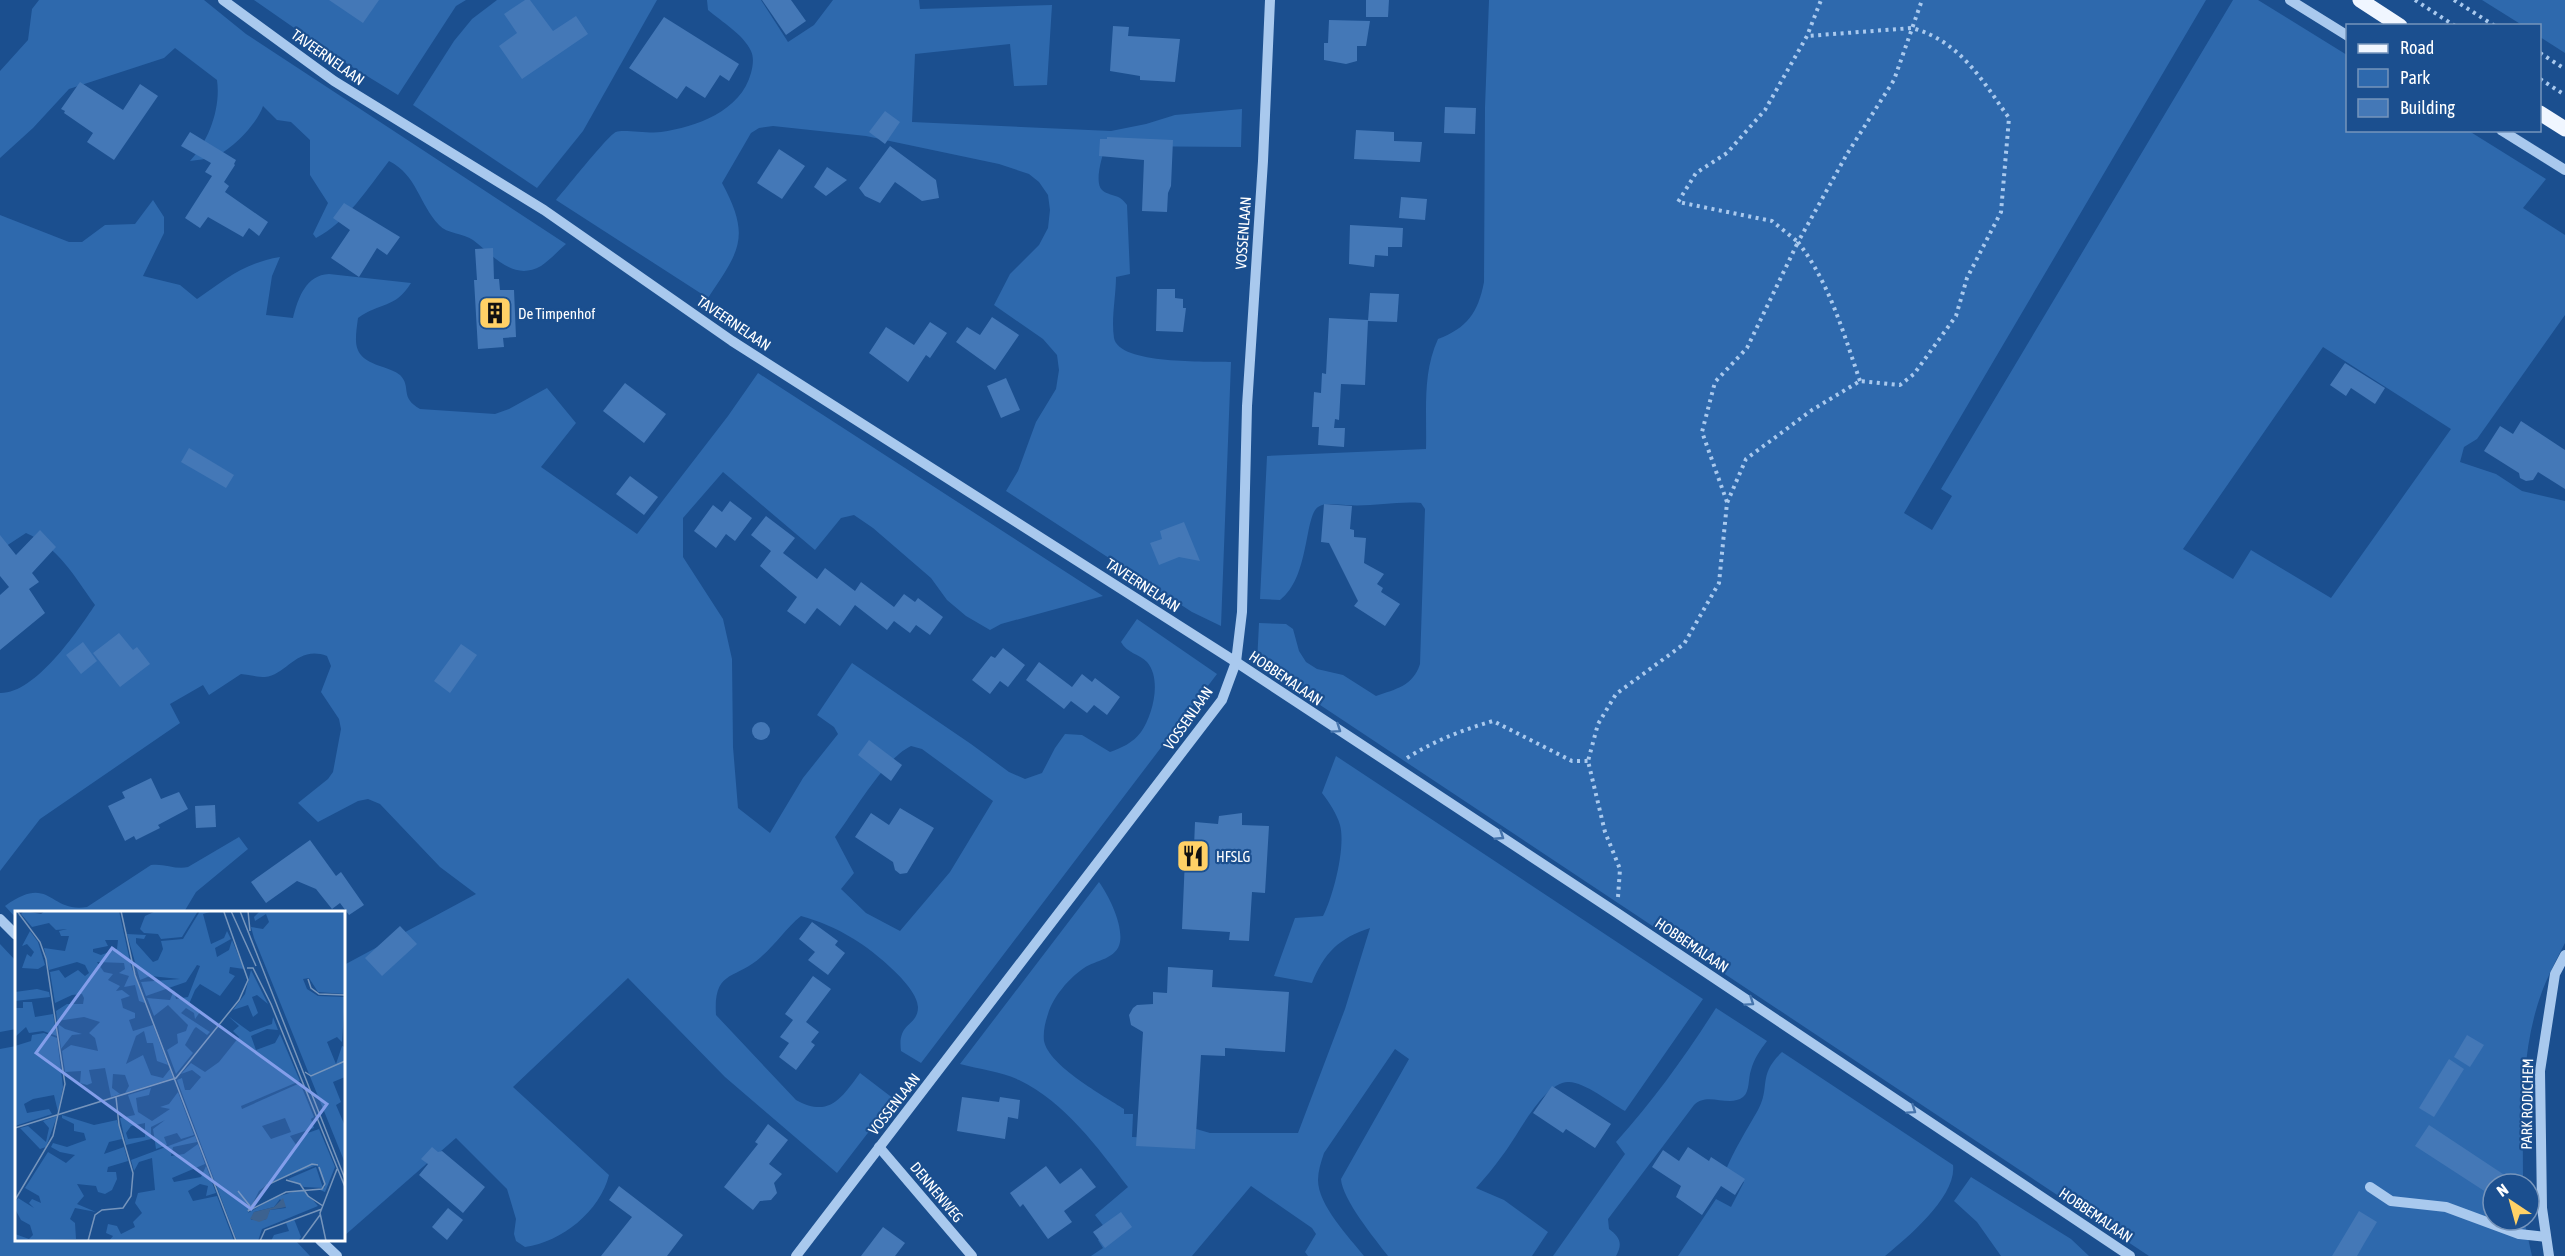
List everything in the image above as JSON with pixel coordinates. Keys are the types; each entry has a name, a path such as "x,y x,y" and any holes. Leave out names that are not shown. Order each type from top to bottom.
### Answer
{"main road":[{"path":"2360,0 2397,24"},
{"path":"2541,114 2565,129"}],"street":[{"name":"TAVEERNELAAN","path":"223,0 334,81 544,210 732,341 1236,662"},
{"name":"VOSSENLAAN","path":"796,1256 1222,700 1236,662 1242,612 1246,406 1263,161 1270,0"},
{"path":"2290,0 2346,35"},
{"path":"2503,132 2565,170"},
{"name":"HOBBEMALAAN","path":"1236,662 2130,1256"},
{"path":"0,919 15,934"},
{"name":"PARK RODICHEM","path":"2549,1256 2542,1208 2540,1071 2555,974 2565,955"},
{"name":"DENNENWEG","path":"879,1147 972,1256"},
{"path":"2370,1187 2391,1201 2446,1207 2519,1234 2546,1237"},
{"path":"322,1241 337,1256"}],"path":[{"path":"1821,0 1807,36 1765,110 1727,153 1696,173 1678,202 1772,221 1798,242 1816,265 1834,303 1860,381"},
{"path":"1727,503 1702,432 1715,382 1748,348 1798,242 1847,154 1894,80 1922,0"},
{"path":"2415,0 2452,24"},
{"path":"2454,0 2492,24"},
{"path":"1617,913 1620,869 1605,832 1587,761 1599,724 1616,694 1684,644 1719,583 1727,503 1746,459 1812,410 1860,381 1900,385 1914,374 1956,316 1968,278 2001,212 2009,118 1970,62 1926,32 1912,28 1807,36"},
{"path":"2541,54 2565,69"},
{"path":"2541,80 2565,95"},
{"path":"1394,767 1422,748 1460,731 1493,721 1572,761 1587,761"}],"green space":[{"path":"39,0 204,0 246,34 566,244 541,266 531,270 512,269 473,240 442,228 432,217 406,174 389,161 347,214 316,238 313,234 328,203 310,175 310,140 291,122 277,120 263,106 250,128 236,143 214,157 190,161 203,144 212,124 217,102 217,80 175,48 164,58 69,89 33,128 0,158 0,71 28,40 32,9"},
{"path":"254,0 466,0 456,6 398,95 336,57"},
{"path":"497,0 657,0 583,131 537,188 413,105 454,41 472,19"},
{"path":"707,0 761,0 788,42 814,25 833,0 919,0 920,9 1052,5 1047,85 1014,86 1010,44 915,54 912,122 1111,131 1175,115 1242,109 1241,147 1106,146 1099,175 1102,190 1118,197 1127,205 1130,274 1116,277 1113,315 1114,338 1120,347 1131,353 1166,360 1231,362 1221,626 1192,612 1006,491 1018,471 1036,422 1056,389 1059,370 1057,355 1043,339 994,305 1010,274 1039,245 1048,228 1050,210 1048,195 1039,182 1029,174 999,164 866,136 773,126 759,128 751,133 722,183 737,217 738,243 728,267 708,298 556,200 616,132 675,130 715,115 738,98 751,73 752,53 738,34 708,10"},
{"path":"1489,0 2206,0 1904,513 1932,530 1952,496 1941,489 2233,0 2258,0 2346,54 2346,132 2471,132 2546,179 2523,208 2565,235 2565,315 2477,439 2464,447 2460,462 2496,474 2522,491 2565,501 2565,943 2545,984 2531,1033 2524,1083 2523,1172 2481,1172 2481,1232 2527,1232 2532,1256 2149,1256 1257,663 1259,623 1286,624 1293,629 1299,651 1306,662 1317,669 1343,675 1376,696 1403,686 1417,671 1420,664 1425,509 1421,503 1321,505 1314,513 1310,523 1302,563 1290,590 1280,600 1260,599 1267,456 1426,449 1427,379 1433,352 1438,339 1457,330 1470,318 1484,282 1485,107","holes":["2323,347 2451,429 2331,598 2251,550 2233,579 2183,549"]},
{"path":"2482,0 2565,0 2565,53 2541,38 2541,24 2520,24"},
{"path":"153,200 164,217 164,233 143,276 180,285 197,299 246,268 280,257 272,276 266,315 293,318 304,289 314,278 321,275 411,283 393,301 358,318 356,344 361,355 400,375 410,400 420,409 495,414 547,388 576,423 541,467 637,534 728,416 758,373 1103,596 1001,624 990,630 966,616 947,600 931,578 873,528 854,515 841,518 815,550 723,472 683,518 683,557 723,619 732,659 733,747 738,808 770,833 803,778 838,734 834,727 817,715 852,663 1009,772 1025,779 1042,773 1065,734 1082,735 1110,752 1131,742 1141,732 1149,716 1154,697 1152,669 1147,662 1126,649 1121,642 1137,619 1217,674 921,1063 901,1051 902,1034 917,1013 916,998 892,968 860,943 834,928 801,916 761,957 722,982 716,1000 716,1015 796,1100 817,1107 826,1106 840,1098 860,1073 894,1099 837,1173 725,1077 628,978 513,1087 609,1175 597,1201 578,1223 539,1244 525,1247 516,1241 514,1234 516,1219 507,1189 456,1138 345,1235 345,964 476,894 440,867 380,804 368,799 358,801 318,822 298,803 328,779 333,772 341,729 339,719 321,692 331,666 327,656 308,654 273,675 265,677 241,674 209,695 203,685 170,704 180,723 40,819 0,871 0,693 13,691 41,673 66,645 95,605 65,564 37,539 26,533 0,550 0,215 69,242 82,242 105,225 135,224","holes":["911,746 922,749 993,801 950,872 900,931 866,913 841,889 854,873 835,837 890,762"]},
{"path":"1336,756 1703,999 1625,1111 1581,1085 1568,1082 1558,1085 1540,1101 1508,1148 1476,1188 1504,1200 1548,1232 1532,1256 1388,1256 1360,1219 1347,1197 1341,1179 1409,1059 1395,1049 1324,1153 1319,1173 1319,1190 1323,1200 1364,1256 1308,1256 1305,1252 1316,1234 1312,1228 1251,1186 1192,1256 1091,1256 1103,1248 1098,1240 1109,1233 1095,1215 1128,1187 1080,1127 1052,1101 1012,1077 960,1064 1099,882 1111,902 1117,919 1120,942 1118,948 1110,956 1084,968 1062,988 1050,1008 1046,1021 1044,1041 1048,1051 1078,1080 1124,1109 1124,1114 1133,1114 1132,1137 1163,1138 1165,1120 1210,1133 1298,1133 1345,1009 1370,928 1341,942 1334,948 1327,955 1312,983 1274,976 1295,918 1323,916 1331,897 1340,858 1341,834 1337,817 1322,793"},
{"path":"239,837 248,849 196,892 185,911 15,911 15,917 5,906 20,897 41,893 64,905 87,907 151,865 188,867"},
{"path":"0,944 15,960 15,1029 0,1032"},
{"path":"1716,1008 1767,1041 1754,1062 1745,1095 1731,1101 1705,1099 1694,1105 1608,1219 1609,1229 1619,1241 1616,1256 1553,1256 1625,1154 1616,1142 1669,1077"},
{"path":"15,1046 15,1241 296,1241 310,1256 0,1256 0,1049"},
{"path":"1782,1052 1953,1165 1952,1177 1947,1190 1918,1227 1885,1256 1678,1256 1716,1199 1731,1207 1744,1182 1725,1172 1762,1102 1770,1068"},
{"path":"1971,1177 2071,1239 2089,1256 2001,1256 1977,1222 1954,1201"}],"building":[{"path":"329,0 379,0 363,23"},
{"path":"525,0 530,0 553,31 576,16 588,34 522,79 499,46 517,33 504,14"},
{"path":"762,0 791,0 806,21 786,35"},
{"path":"1366,0 1389,0 1388,17 1366,17"},
{"path":"664,17 739,64 729,81 720,75 705,98 686,86 677,99 629,68"},
{"path":"1329,20 1370,21 1366,46 1357,46 1357,61 1346,64 1324,60 1324,43 1328,43"},
{"path":"1113,26 1129,27 1128,36 1180,39 1175,82 1140,80 1140,76 1110,71"},
{"path":"80,82 123,110 140,84 158,96 114,160 87,142 93,133 61,109"},
{"path":"1445,107 1476,108 1475,134 1444,133"},
{"path":"885,111 900,122 885,144 869,132"},
{"path":"1356,130 1394,132 1394,141 1422,142 1420,162 1354,159"},
{"path":"190,132 236,160 224,182 229,186 225,192 268,222 259,236 249,228 243,237 208,217 200,228 185,218 212,176 205,172 211,163 181,146"},
{"path":"1107,137 1173,140 1171,186 1168,193 1167,212 1142,211 1144,160 1099,156 1100,139 1107,139"},
{"path":"890,146 936,180 939,198 922,201 895,182 880,203 865,196 859,188"},
{"path":"779,149 805,166 782,199 757,183"},
{"path":"827,167 847,180 826,196 814,187"},
{"path":"1401,197 1427,199 1425,220 1399,218"},
{"path":"344,203 400,237 387,255 377,248 359,277 331,258 350,230 333,218"},
{"path":"1350,225 1403,228 1402,247 1388,247 1388,256 1375,255 1374,267 1349,264"},
{"name":"De Timpenhof","path":"493,248 494,279 499,279 500,290 514,290 516,337 503,338 504,347 478,349 474,280 477,280 475,249"},
{"path":"1157,289 1175,289 1175,298 1183,299 1183,308 1186,308 1183,332 1156,331"},
{"path":"1370,293 1399,294 1397,322 1368,321"},
{"path":"992,317 1019,335 995,370 956,342 967,327 980,335"},
{"path":"1329,318 1368,320 1365,385 1341,384 1339,420 1335,419 1334,428 1345,428 1344,447 1318,445 1319,427 1312,427 1314,392 1321,393 1322,373 1326,374"},
{"path":"930,322 947,333 930,358 926,355 908,382 869,353 886,327 914,345"},
{"path":"2345,363 2385,388 2375,404 2351,388 2346,396 2330,385"},
{"path":"1006,378 1020,410 1001,418 987,386"},
{"path":"625,383 666,414 644,443 603,411"},
{"path":"2521,421 2565,450 2565,489 2538,472 2533,480 2526,481 2520,478 2519,473 2484,451 2500,426 2513,434"},
{"path":"189,448 234,475 226,488 181,462"},
{"path":"630,476 658,497 644,515 616,494"},
{"path":"730,501 752,518 735,541 726,534 716,548 694,531 713,505 722,512"},
{"path":"1324,504 1352,506 1350,529 1354,530 1354,537 1366,538 1364,563 1384,574 1377,584 1383,588 1381,592 1400,604 1385,626 1354,606 1358,601 1329,543 1321,542"},
{"path":"766,516 795,538 783,553 817,579 825,568 855,591 861,582 894,607 904,594 915,602 918,598 943,617 930,635 916,625 910,633 894,621 887,630 855,605 840,626 817,608 805,624 787,611 797,597 760,566 771,551 751,535"},
{"path":"1184,522 1200,561 1179,557 1159,565 1150,543 1162,539 1160,531"},
{"path":"40,530 56,547 32,573 39,582 29,589 45,613 0,650 0,595 9,587 0,576 0,535 16,555"},
{"path":"119,633 133,650 137,647 150,664 120,687 93,653"},
{"path":"83,642 97,661 81,674 66,655"},
{"path":"461,644 477,655 450,693 434,681"},
{"path":"1003,648 1025,665 1008,687 1000,681 990,694 972,680 991,656 995,658"},
{"path":"1039,662 1072,687 1082,674 1092,682 1095,678 1120,697 1107,715 1094,705 1087,713 1071,701 1064,709 1026,680"},
{"path":"757,722 765,722 770,727 768,738 757,740 752,735 752,727"},
{"path":"869,740 902,765 891,781 858,755"},
{"path":"151,778 161,799 179,792 188,809 158,825 160,828 136,840 134,836 125,841 108,806 125,798 122,792"},
{"path":"215,805 216,827 196,828 195,806"},
{"path":"900,808 934,828 907,873 900,874 895,870 893,862 855,837 871,813 889,825"},
{"path":"1242,813 1242,825 1269,826 1265,893 1252,892 1249,941 1229,940 1230,932 1182,929 1185,858 1187,847 1194,847 1195,822 1218,824 1219,816"},
{"path":"310,840 336,876 341,872 364,905 349,915 340,903 332,909 316,889 297,881 266,903 251,882"},
{"path":"812,922 838,941 835,945 845,953 828,975 808,960 815,952 799,939"},
{"path":"400,926 417,944 382,976 365,958"},
{"path":"1168,967 1213,970 1212,987 1289,992 1285,1052 1225,1048 1225,1056 1201,1055 1195,1149 1136,1146 1143,1032 1131,1025 1129,1015 1137,1005 1153,1004 1153,992 1167,993"},
{"path":"813,976 831,989 806,1022 819,1032 811,1042 815,1045 796,1070 779,1057 789,1043 780,1037 793,1020 785,1014"},
{"path":"2467,1035 2484,1045 2470,1067 2454,1057"},
{"path":"2449,1059 2464,1069 2434,1117 2419,1108"},
{"path":"1552,1086 1611,1124 1595,1148 1566,1129 1563,1133 1533,1113"},
{"path":"962,1097 999,1102 1000,1097 1020,1100 1018,1119 1008,1117 1005,1139 957,1131"},
{"path":"768,1124 788,1140 769,1164 782,1174 774,1183 777,1193 771,1200 760,1201 753,1210 724,1187 758,1144 755,1142"},
{"path":"2429,1125 2500,1172 2481,1172 2481,1189 2415,1146"},
{"path":"432,1147 438,1152 442,1151 485,1187 463,1213 419,1175 428,1164 421,1159"},
{"path":"1688,1147 1709,1161 1711,1157 1745,1179 1735,1195 1721,1186 1702,1215 1676,1197 1681,1186 1652,1167 1663,1150 1679,1161"},
{"path":"1046,1166 1060,1184 1081,1168 1096,1187 1064,1211 1072,1222 1048,1239 1023,1204 1020,1207 1010,1193"},
{"path":"619,1186 683,1235 667,1256 601,1256 632,1217 609,1200"},
{"path":"448,1208 463,1220 447,1240 432,1227"},
{"path":"2359,1211 2377,1222 2357,1256 2332,1256"},
{"path":"1121,1212 1132,1227 1105,1248 1093,1232"},
{"path":"883,1227 905,1243 895,1256 861,1256"}],"place":[{"name":"De Timpenhof","path":"495,313"},
{"name":"HFSLG","path":"1193,856"}]}
